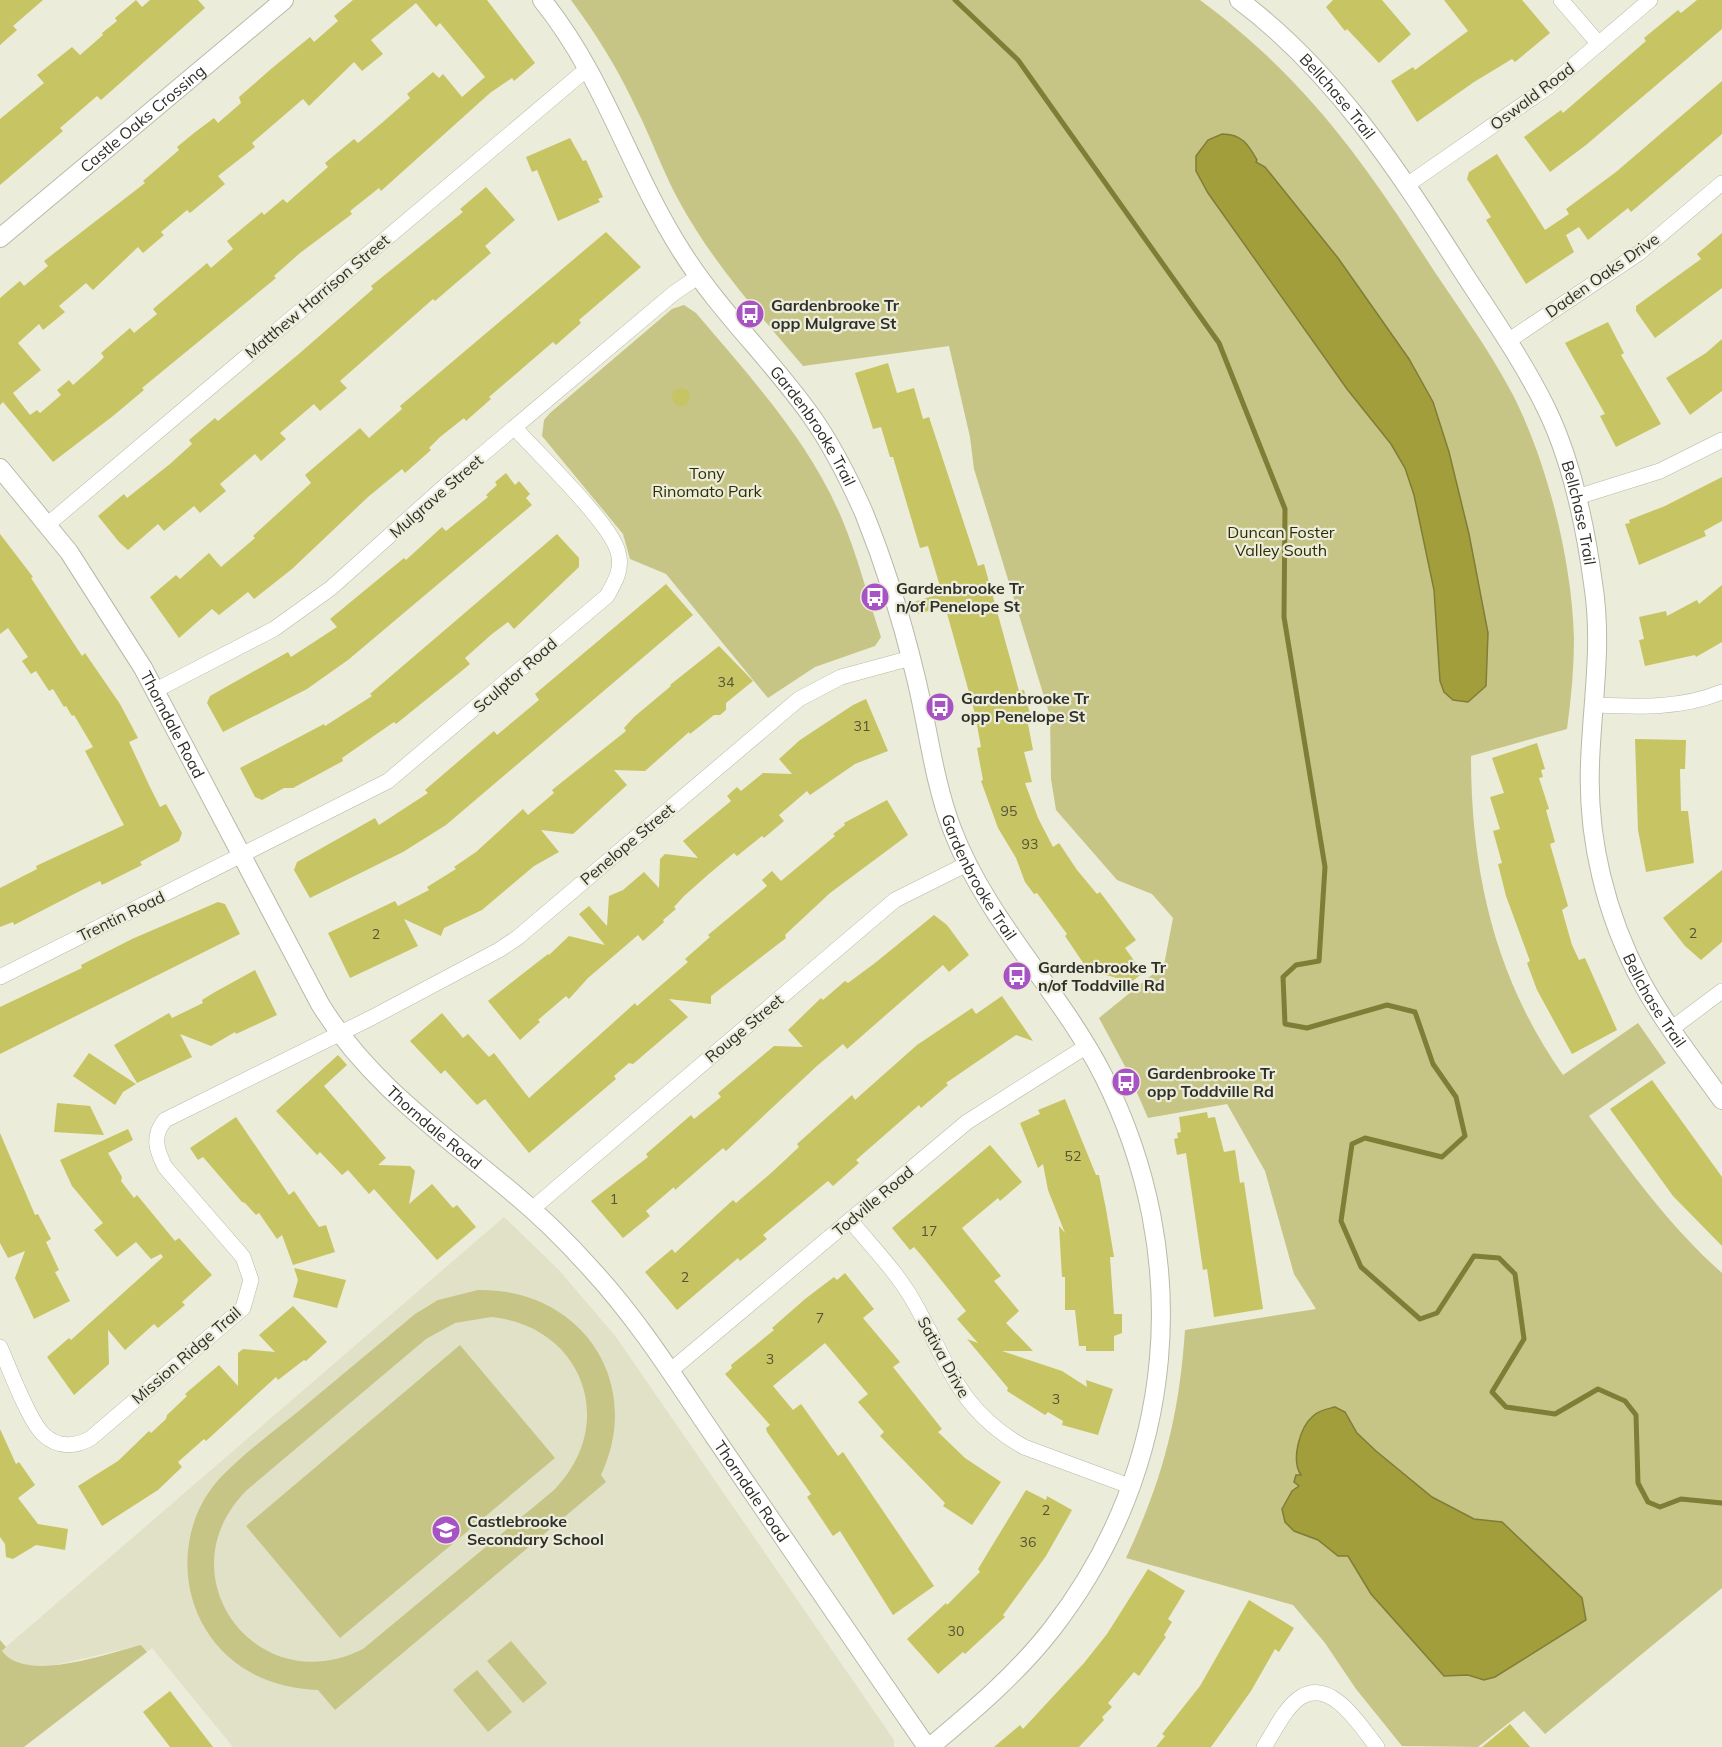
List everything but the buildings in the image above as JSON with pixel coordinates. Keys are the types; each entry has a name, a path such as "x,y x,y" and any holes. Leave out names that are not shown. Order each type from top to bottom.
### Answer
{"street":[{"name":"Castle Oaks Crossing","path":"0,238 284,0"},
{"name":"Gardenbrooke Trail","path":"542,0 588,68 615,118 649,195 699,276 811,416 843,466 877,546 911,658 940,796 967,864 982,893 1087,1046 1120,1111 1142,1173 1155,1230 1161,1311 1158,1378 1153,1412 1132,1487 1120,1518 1094,1566 1049,1633 995,1691 929,1747"},
{"name":"Bellchase Trail","path":"1239,0 1270,23 1314,67 1358,117 1407,185 1508,341 1547,409 1577,497 1596,608 1595,705 1590,786 1593,830 1603,883 1610,909 1633,965 1671,1029 1722,1100"},
{"path":"1561,0 1599,44"},
{"name":"Oswald Road","path":"1407,185 1548,87 1650,0"},
{"name":"Matthew Harrison Street","path":"47,525 588,68"},
{"name":"Daden Oaks Drive","path":"1508,341 1639,253 1722,183"},
{"name":"Mulgrave Street","path":"156,690 274,629 331,588 674,293 699,276"},
{"name":"Sculptor Road","path":"242,856 388,781 607,596 618,576 619,553 608,531 515,428"},
{"path":"1577,497 1660,471 1722,440"},
{"name":"Thorndale Road","path":"0,468 47,525 111,616 156,690 320,1004 340,1033 380,1081 413,1112 532,1209 594,1271 670,1371 929,1747"},
{"name":"Penelope Street","path":"340,1033 499,950 517,938 799,699 841,677 911,658"},
{"path":"1595,705 1665,706 1693,702 1722,692"},
{"name":"Trentin Road","path":"0,977 242,856"},
{"name":"Rouge Street","path":"532,1209 896,900 967,864"},
{"path":"1671,1029 1722,991"},
{"name":"Mission Ridge Trail","path":"0,1347 43,1435 63,1445 80,1444 91,1438 243,1308 251,1280 243,1257 165,1167 156,1149 159,1128 165,1120 340,1033"},
{"name":"Todville Road","path":"670,1371 967,1122 1087,1046"},
{"name":"Sativa Drive","path":"850,1220 901,1282 915,1304 955,1383 980,1414 1024,1447 1132,1487"},
{"path":"1264,1747 1291,1707 1301,1697 1314,1693 1328,1696 1341,1704 1377,1747"}],"shaded area":[{"path":"1222,134 1235,136 1248,146 1256,162 1265,167 1338,258 1409,359 1433,402 1449,452 1469,534 1488,633 1486,686 1468,702 1453,700 1444,692 1440,681 1434,590 1414,495 1405,468 1391,444 1347,389 1208,193 1196,171 1196,156 1208,140"},
{"name":"Castlebrooke Secondary School","path":"504,1217 559,1270 616,1337 894,1740 894,1747 233,1747 152,1648 147,1652 141,1645 47,1667 22,1665 7,1657 2,1651 6,1647"},
{"path":"1335,1407 1345,1412 1357,1433 1376,1451 1432,1497 1474,1519 1502,1522 1582,1598 1586,1620 1495,1677 1484,1680 1468,1675 1444,1676 1371,1594 1348,1556 1338,1556 1318,1540 1294,1531 1285,1522 1282,1509 1292,1491 1299,1486 1294,1482 1296,1475 1301,1475 1297,1462 1300,1436 1308,1421 1315,1414"}],"green space":[{"name":"Duncan Foster Valley South","path":"571,0 1200,0 1268,57 1298,87 1351,150 1400,219 1503,377 1526,422 1556,514 1569,578 1574,650 1567,729 1471,756 1472,799 1482,883 1504,962 1520,1001 1563,1075 1638,1023 1666,1063 1589,1116 1668,1218 1722,1273 1722,1588 1545,1734 1524,1711 1478,1747 1402,1746 1356,1689 1325,1643 1293,1605 1126,1558 1150,1501 1167,1447 1178,1391 1185,1330 1316,1309 1294,1274 1265,1171 1227,1104 1148,1118 1128,1072 1099,1018 1164,965 1173,918 1152,894 1117,880 1056,810 1051,779 1050,716 974,469 970,437 949,346 803,366 737,287 692,223 673,190 623,81 599,40"},
{"name":"Tony Rinomato Park","path":"684,305 696,313 757,385 813,462 848,533 881,637 875,646 815,667 768,698 666,574 630,559 623,534 542,436 544,420 550,413 672,309"},
{"path":"478,1290 514,1294 546,1305 573,1323 594,1346 608,1375 615,1406 613,1440 601,1475 606,1482 335,1710 318,1690 269,1681 240,1666 216,1644 197,1612 191,1592 188,1552 191,1532 207,1494 229,1469 415,1314 438,1300","holes":["491,1317 523,1324 549,1339 569,1358 581,1382 587,1409 585,1436 574,1464 554,1490 363,1649 324,1661 288,1659 257,1645 233,1621 218,1591 214,1558 223,1523 247,1490 426,1339 455,1323"]},
{"path":"460,1345 555,1458 340,1638 246,1526"},
{"path":"0,1640 6,1647 2,1651 14,1661 29,1665 48,1666 68,1663 141,1645 147,1652 24,1747 0,1747"},
{"path":"511,1641 547,1683 523,1703 487,1661"},
{"path":"477,1670 512,1712 488,1732 453,1690"}],"waterway":[{"path":"955,0 1018,60 1219,343 1285,509 1284,617 1325,867 1319,961 1296,965 1283,977 1285,1024 1307,1028 1387,1005 1415,1012 1433,1064 1456,1097 1465,1136 1442,1157 1365,1138 1352,1144 1341,1221 1361,1267 1420,1319 1437,1313 1474,1256 1499,1258 1515,1274 1524,1339 1492,1392 1506,1407 1555,1414 1598,1389 1625,1401 1636,1415 1638,1483 1648,1502 1660,1507 1681,1499 1722,1503"}],"place":[{"name":"Gardenbrooke Tr opp Mulgrave St","path":"750,314"},
{"name":"Gardenbrooke Tr n/of Penelope St","path":"875,597"},
{"name":"Gardenbrooke Tr opp Penelope St","path":"940,707"},
{"name":"Gardenbrooke Tr n/of Toddville Rd","path":"1017,976"},
{"name":"Gardenbrooke Tr opp Toddville Rd","path":"1126,1082"},
{"name":"Castlebrooke Secondary School","path":"446,1530"}]}
